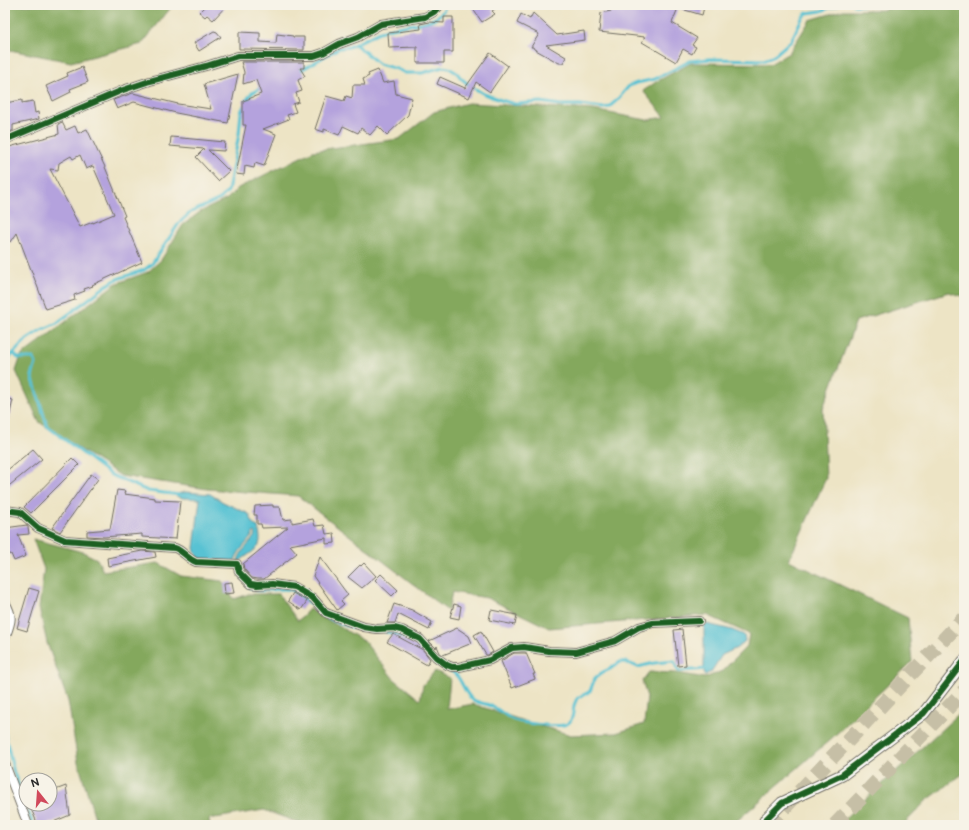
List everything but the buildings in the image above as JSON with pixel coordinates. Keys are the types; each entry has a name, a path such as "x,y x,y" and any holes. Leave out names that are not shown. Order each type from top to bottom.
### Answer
{"street":[{"path":"5,140 123,90 150,81 238,56 314,56 358,37 381,24 425,17 434,12 440,5"},
{"path":"5,510 20,512 38,528 65,540 175,548 196,562 237,564 239,572 251,584 272,584 294,587 313,598 326,613 377,629 394,628 402,630 420,639 436,657 452,667 459,667 490,660 512,648 524,647 548,651 576,652 615,641 639,627 653,623 699,621"},
{"path":"5,602 11,613 10,625 5,638"},
{"path":"763,825 766,819 782,803 842,775 924,713 964,662"},
{"path":"5,764 28,825"}],"green space":[{"path":"5,5 173,5 142,44 71,62 5,49"},
{"path":"898,5 964,5 964,297 949,292 856,321 823,408 826,478 789,560 908,618 912,662 832,738 732,825 305,825 264,810 209,819 210,825 97,825 78,762 68,701 47,643 39,608 44,569 33,539 83,552 97,559 103,571 158,563 181,576 222,581 234,599 249,594 278,594 298,621 309,609 364,641 393,678 420,700 423,685 435,671 450,678 447,709 473,704 571,735 616,733 644,724 647,697 642,681 649,672 677,673 705,678 722,671 747,646 749,634 707,615 549,628 487,598 452,592 448,611 298,496 207,489 121,476 39,422 16,371 21,356 115,284 148,272 161,260 183,225 200,212 227,199 238,188 313,151 399,139 434,112 468,103 593,110 647,120 665,117 643,91 656,82 691,63 770,64 789,53 810,20 843,10 882,10"},
{"path":"964,709 964,773 926,801 903,825 839,825 847,816"}],"water":[{"path":"185,492 210,494 249,514 254,525 258,527 260,534 260,540 257,547 238,561 241,554 254,537 256,533 254,532 236,557 235,561 198,560 194,548 200,499 176,496 177,494"},
{"path":"707,624 732,630 744,635 745,641 737,648 722,655 711,672 705,675 704,625"}],"waterway":[{"path":"298,72 339,48 349,47 379,32 387,29 425,22 436,18 443,11 446,5"},
{"path":"355,44 379,64 405,73 422,73 443,67 449,68 457,73 469,85 484,94 515,104 541,102 603,108 609,107 629,86 655,79 690,61 709,59 764,60 772,57 791,41 802,18 807,13 821,11 837,5"},
{"path":"854,5 863,5"},
{"path":"5,360 9,358 27,339 41,330 57,323 107,285 117,279 144,270 152,264 179,223 191,212 220,199 228,191 239,134 241,112 252,93 262,87"},
{"path":"13,353 18,358 33,358 36,363 32,376 47,426 111,475 148,491 180,495"},
{"path":"249,587 259,590 292,590 331,620 355,628"},
{"path":"5,625 7,620 6,612"},
{"path":"386,632 407,638 425,651"},
{"path":"440,664 457,676 470,697 474,700 492,706 514,720 548,725 563,725 570,722 577,699 590,691 595,678 620,662 625,662 638,667 654,663 674,661 679,671 707,669"},
{"path":"5,734 14,773 18,783"},
{"path":"29,812 33,825"}],"tunnel":[{"path":"768,825 964,618"},
{"path":"835,825 964,691"}],"cycle path":[{"path":"5,140 123,90 150,81 238,56 314,56 358,37 381,24 425,17 434,12 440,5"},
{"path":"5,510 20,512 38,528 65,540 175,548 196,562 237,564 239,572 251,584 272,584 294,587 313,598 326,613 364,627 377,629 394,628 402,630 420,639 436,657 452,667 459,667 490,660 512,648 524,647 549,651 576,652 615,641 639,627 653,623 699,621"},
{"path":"763,825 766,819 782,803 842,775 924,713 964,661"}]}
